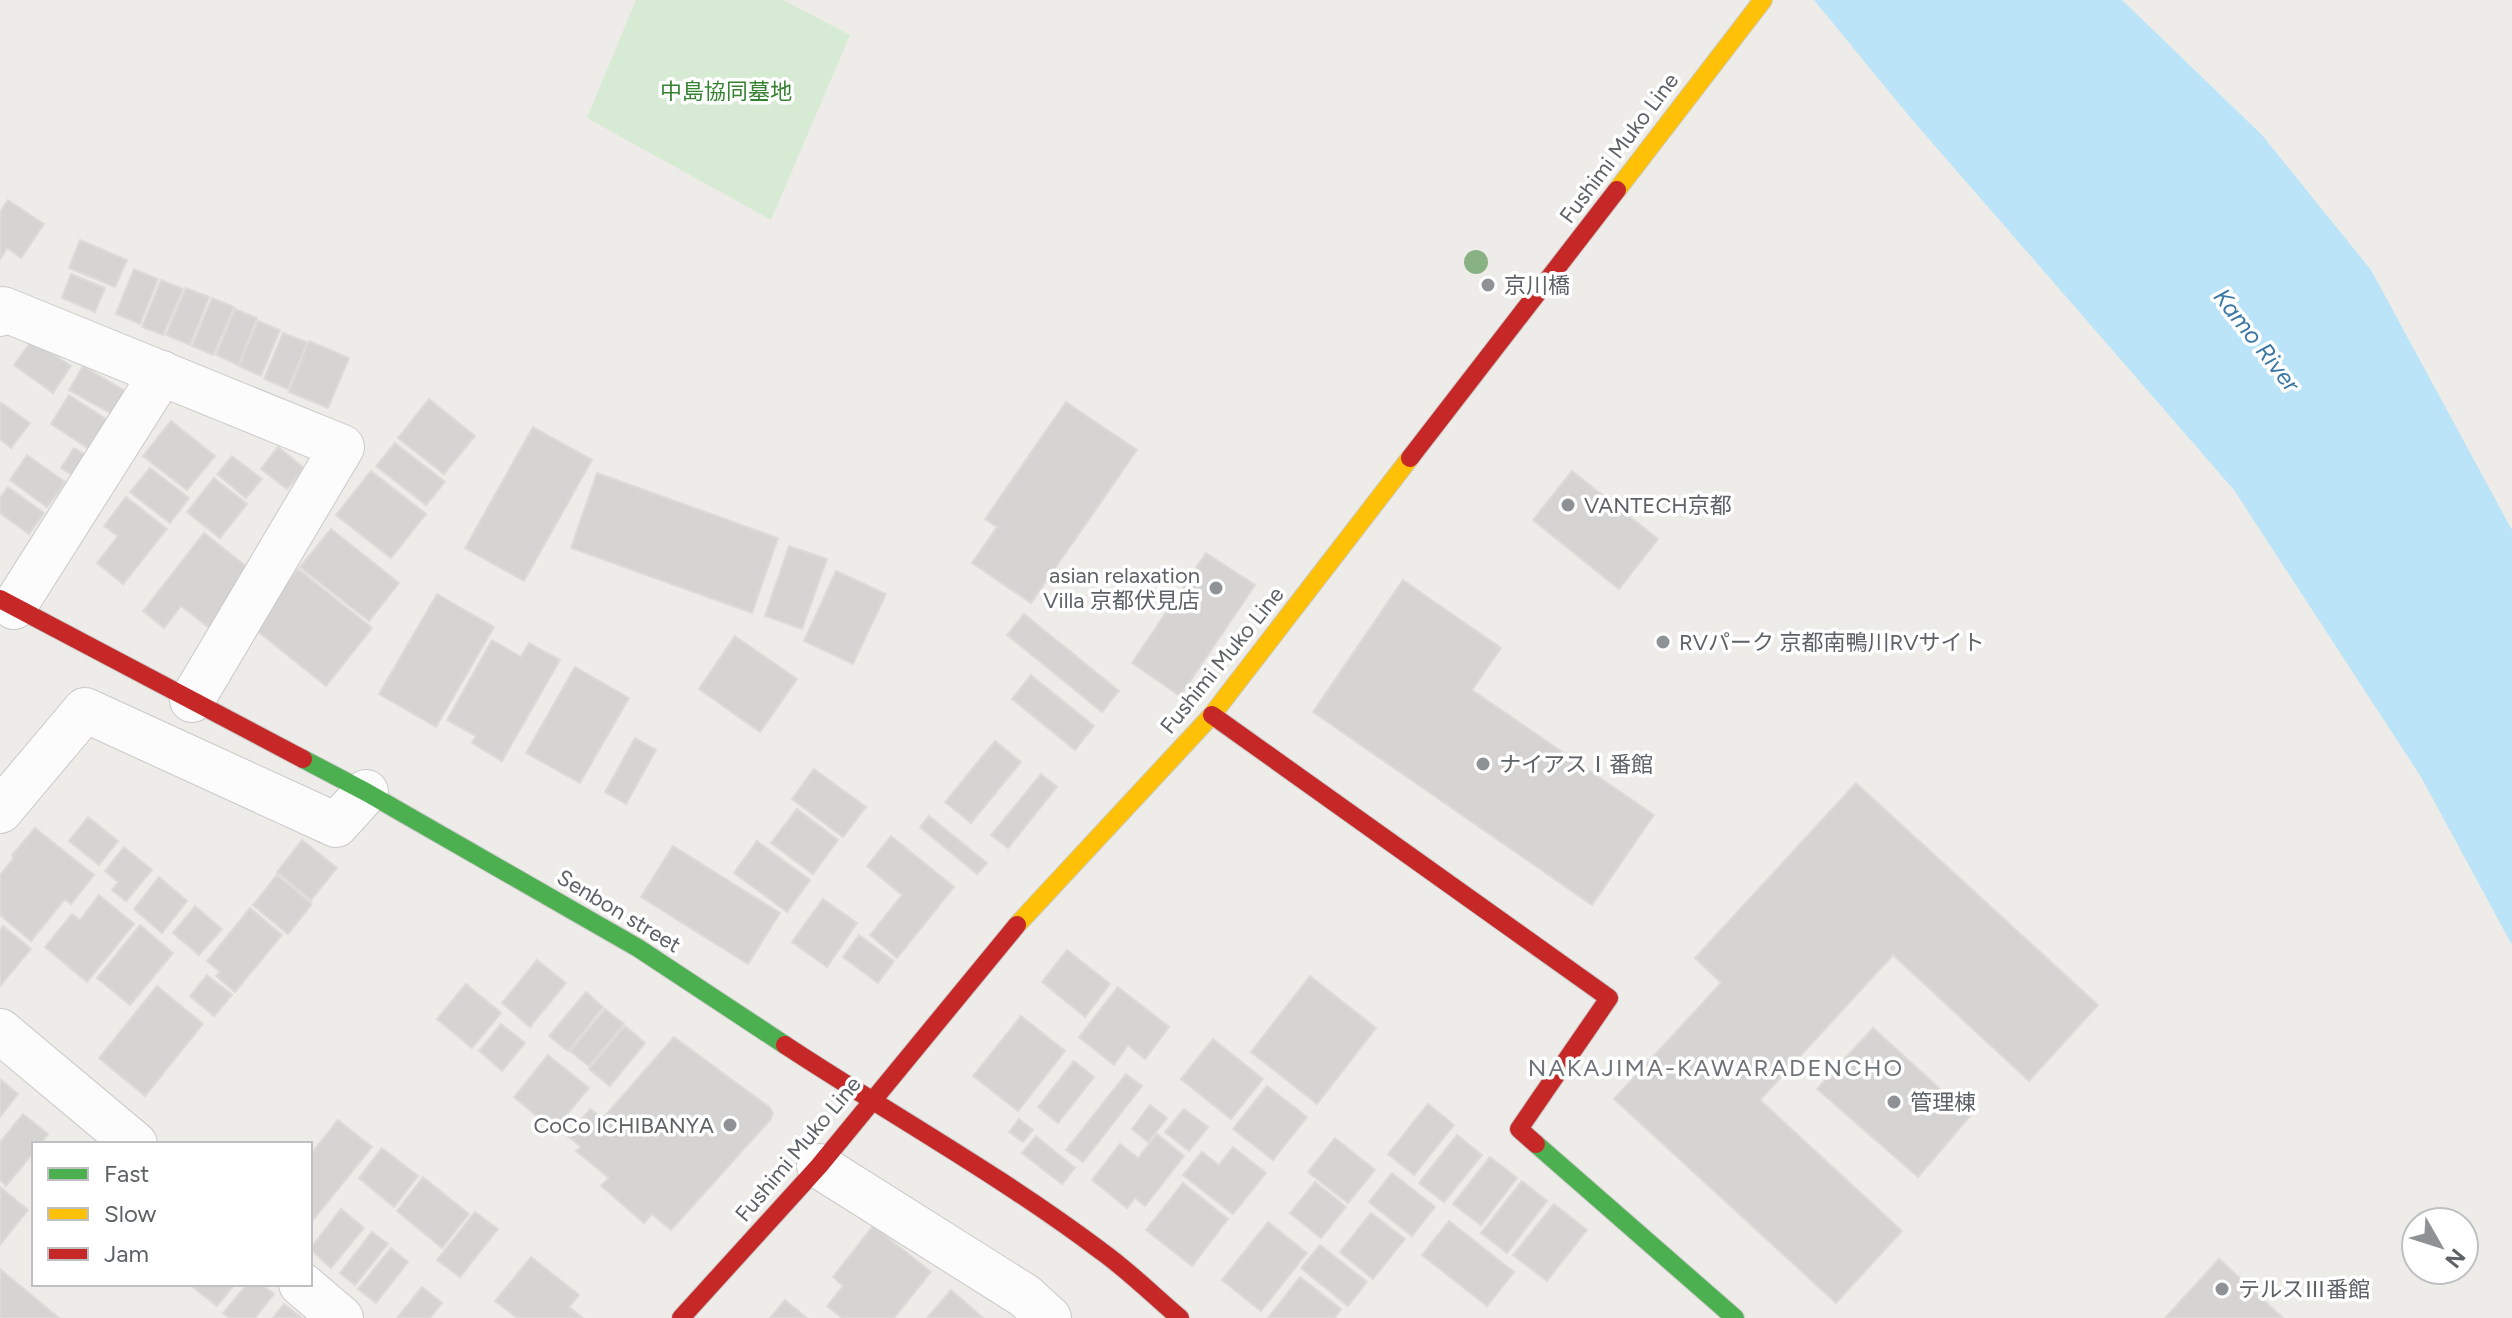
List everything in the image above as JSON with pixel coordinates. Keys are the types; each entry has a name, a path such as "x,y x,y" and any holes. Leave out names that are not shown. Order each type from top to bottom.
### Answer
{"street":[{"name":"Fushimi Muko Line","path":"681,1318 819,1166 1018,924 1212,715 1763,0"},
{"path":"0,314 3,309 342,447 192,700"},
{"path":"7,603 162,373"},
{"name":"Senbon street","path":"7,603 366,792 638,948 1061,1222 1104,1253 1180,1318"},
{"path":"0,811 85,710 336,825 366,792"},
{"path":"1212,715 1609,998 1519,1129 1735,1318"},
{"path":"0,1031 133,1142"},
{"path":"819,1166 1025,1296 1049,1318"},
{"path":"303,1286 341,1318"}],"green space":[{"name":"中島協同墓地","path":"636,0 783,0 850,35 771,220 587,118"}],"water":[{"name":"Kamo River","path":"1814,0 2122,0 2262,135 2371,270 2512,530 2512,945 2421,777 2234,490 1909,116"}],"building":[{"path":"8,200 44,224 21,258 7,248 0,259 0,212"},
{"path":"80,240 127,260 115,287 69,268"},
{"path":"134,269 158,279 140,324 116,314"},
{"path":"71,274 105,288 95,312 62,298"},
{"path":"161,280 183,289 163,335 142,327"},
{"path":"186,288 209,297 190,345 166,335"},
{"path":"212,298 234,307 213,355 192,346"},
{"path":"235,309 257,318 238,365 216,355"},
{"path":"258,321 280,330 261,376 239,366"},
{"path":"283,333 307,342 288,389 264,379"},
{"path":"32,340 71,366 53,393 14,365"},
{"path":"309,341 349,358 328,408 289,392"},
{"path":"83,366 125,391 112,414 69,390"},
{"path":"69,395 109,421 91,450 51,424"},
{"path":"429,399 475,436 444,474 398,438"},
{"path":"0,402 30,423 11,448 0,439"},
{"path":"1066,402 1137,450 1031,603 972,563 997,527 985,519"},
{"path":"171,421 215,456 187,490 143,456"},
{"path":"533,427 592,460 524,581 465,548"},
{"path":"395,443 445,482 426,505 376,466"},
{"path":"278,447 304,468 287,489 261,469"},
{"path":"74,448 97,462 84,483 61,468"},
{"path":"27,455 65,482 47,507 10,480"},
{"path":"232,456 262,479 246,498 217,474"},
{"path":"150,468 189,498 170,523 130,492"},
{"path":"371,471 426,514 391,558 336,515"},
{"path":"1572,471 1658,539 1619,589 1533,520"},
{"path":"597,473 778,538 752,613 571,548"},
{"path":"214,478 247,504 220,538 187,512"},
{"path":"8,487 44,513 29,534 0,513 0,498"},
{"path":"126,497 167,529 123,584 97,563 118,536 104,526"},
{"path":"331,529 399,583 369,621 300,567"},
{"path":"204,533 256,574 212,630 181,606 164,628 143,611"},
{"path":"789,546 827,559 802,629 765,616"},
{"path":"1206,553 1255,585 1180,696 1132,663"},
{"path":"298,569 372,628 326,686 252,627"},
{"path":"836,571 886,594 853,664 804,641"},
{"name":"ナイアスⅠ番館","path":"1403,580 1501,648 1472,690 1654,815 1592,905 1313,712"},
{"path":"437,594 494,627 436,727 379,694"},
{"path":"1024,614 1119,691 1102,712 1007,635"},
{"path":"735,636 797,679 760,732 699,689"},
{"path":"492,640 521,657 529,643 560,660 502,761 472,743 476,736 447,720"},
{"path":"575,667 629,698 580,783 526,753"},
{"path":"1031,675 1094,726 1075,750 1012,699"},
{"path":"635,738 656,750 626,804 605,792"},
{"path":"995,741 1021,762 971,823 945,802"},
{"path":"814,769 866,807 843,837 792,799"},
{"path":"1041,774 1057,787 1008,848 991,835"},
{"path":"1856,783 2098,1005 2029,1081 1893,955 1760,1100 1902,1231 1836,1303 1614,1099 1721,983 1695,958"},
{"path":"797,809 838,840 813,874 771,843"},
{"path":"929,816 987,863 977,874 920,827"},
{"path":"88,817 118,841 99,865 69,841"},
{"path":"35,828 94,875 71,904 65,899 31,941 0,915 0,875"},
{"path":"891,836 954,887 897,958 870,935 902,895 867,866"},
{"path":"302,840 337,868 311,900 277,872"},
{"path":"757,841 810,880 787,912 734,873"},
{"path":"673,846 780,913 748,964 641,897"},
{"path":"124,847 152,870 126,901 112,890 118,882 105,871"},
{"path":"277,875 312,904 288,934 253,905"},
{"path":"159,877 187,901 162,933 134,909"},
{"path":"99,895 134,924 87,982 45,947 72,914 80,920"},
{"path":"823,899 857,923 827,967 792,942"},
{"path":"195,906 222,929 199,955 173,933"},
{"path":"250,908 282,935 235,992 216,976 220,972 207,961"},
{"path":"140,925 173,953 130,1005 97,978"},
{"path":"3,926 31,949 0,986 0,930"},
{"path":"859,935 894,961 878,983 843,957"},
{"path":"1067,950 1110,984 1085,1017 1042,982"},
{"path":"537,960 566,983 530,1027 502,1003"},
{"path":"207,975 232,995 214,1016 190,996"},
{"path":"1310,976 1376,1028 1317,1104 1251,1052"},
{"path":"466,984 501,1013 472,1048 437,1019"},
{"path":"157,986 203,1024 145,1096 99,1058"},
{"path":"1118,987 1169,1027 1145,1059 1128,1045 1114,1065 1079,1037"},
{"path":"586,992 603,1007 568,1051 549,1036"},
{"path":"605,1009 624,1024 589,1066 570,1051"},
{"path":"1021,1016 1065,1051 1018,1111 973,1076"},
{"path":"501,1024 525,1043 502,1071 479,1051"},
{"path":"625,1026 645,1043 610,1086 589,1069"},
{"name":"管理棟","path":"1873,1028 1970,1116 1918,1177 1817,1089"},
{"path":"674,1037 773,1113 771,1119 671,1230 652,1214 644,1223 601,1186 609,1178 576,1151 581,1147 568,1136 590,1109 603,1118"},
{"path":"1213,1039 1263,1079 1231,1119 1181,1079"},
{"path":"548,1055 589,1088 554,1130 514,1097"},
{"path":"1074,1061 1094,1077 1058,1123 1038,1107"},
{"path":"1126,1074 1142,1086 1083,1162 1066,1150"},
{"path":"0,1079 18,1094 0,1117"},
{"path":"1267,1086 1307,1117 1273,1160 1233,1129"},
{"path":"1428,1104 1454,1125 1414,1175 1388,1154"},
{"path":"1150,1105 1167,1118 1148,1142 1132,1129"},
{"path":"1184,1109 1208,1127 1189,1151 1165,1132"},
{"path":"23,1114 48,1134 42,1142 32,1142 32,1154 6,1186 0,1180 0,1142"},
{"path":"1019,1119 1033,1130 1023,1142 1009,1132"},
{"path":"338,1120 372,1147 312,1222 312,1152"},
{"path":"1157,1134 1184,1156 1145,1206 1135,1198 1127,1208 1092,1180 1120,1144 1138,1158"},
{"path":"1457,1135 1482,1155 1444,1202 1419,1183"},
{"path":"1036,1136 1075,1168 1062,1184 1022,1153"},
{"path":"1335,1138 1375,1170 1348,1203 1308,1172"},
{"path":"1233,1147 1266,1173 1233,1214 1183,1175 1202,1152 1219,1165"},
{"path":"382,1148 418,1176 394,1207 359,1178"},
{"path":"1490,1157 1517,1178 1481,1225 1453,1204"},
{"path":"1392,1173 1435,1207 1412,1236 1369,1202"},
{"path":"423,1177 469,1214 442,1248 397,1211"},
{"path":"1522,1181 1547,1201 1507,1253 1481,1233"},
{"path":"1315,1182 1346,1207 1321,1238 1290,1213"},
{"path":"1183,1183 1228,1219 1192,1266 1146,1230"},
{"path":"0,1187 28,1210 0,1245"},
{"path":"1554,1204 1587,1230 1547,1281 1513,1255"},
{"path":"341,1209 364,1228 331,1268 312,1251 312,1246"},
{"path":"475,1212 498,1229 460,1277 437,1260"},
{"path":"1371,1213 1405,1239 1373,1279 1340,1252"},
{"path":"1449,1221 1514,1272 1487,1306 1422,1255"},
{"path":"1268,1222 1307,1253 1261,1311 1222,1280"},
{"path":"873,1226 931,1272 894,1318 842,1318 827,1306 843,1286 833,1277"},
{"path":"372,1232 388,1244 355,1285 340,1273"},
{"path":"1320,1245 1367,1282 1348,1306 1301,1268"},
{"path":"391,1248 408,1262 376,1303 358,1289"},
{"path":"531,1257 579,1295 569,1307 583,1318 517,1318 495,1301"},
{"name":"テルスⅢ番館","path":"2219,1259 2283,1318 2165,1318"},
{"path":"0,1269 59,1318 0,1318"},
{"path":"1300,1277 1341,1309 1335,1318 1268,1318"},
{"path":"192,1286 233,1286 217,1306"},
{"path":"245,1286 264,1286 274,1294 255,1318 229,1318 223,1313"},
{"path":"422,1287 442,1303 430,1318 397,1318"},
{"path":"951,1290 983,1318 927,1318"},
{"path":"785,1300 807,1318 770,1318"},
{"path":"284,1304 302,1318 273,1318"}],"traffic: fast":[{"path":"303,759 638,948 785,1045"},
{"path":"1536,1144 1735,1318"}],"traffic: slow":[{"path":"1617,190 1763,0"},
{"path":"1017,925 1212,715 1410,458"}],"traffic: jam":[{"path":"1410,458 1617,190"},
{"path":"0,599 303,759"},
{"path":"1212,715 1609,998 1519,1129 1536,1144"},
{"path":"681,1318 819,1166 1017,925"},
{"path":"785,1045 1063,1223 1122,1267 1180,1318"}],"place":[{"name":"京川橋","path":"1488,285"},
{"name":"VANTECH京都","path":"1568,505"},
{"name":"asian relaxation Villa 京都伏見店","path":"1216,588"},
{"name":"RVパーク 京都南鴨川RVサイト","path":"1663,642"},
{"name":"ナイアスⅠ番館","path":"1483,764"},
{"name":"管理棟","path":"1894,1102"},
{"name":"CoCo ICHIBANYA","path":"730,1125"},
{"name":"テルスⅢ番館","path":"2222,1289"}],"district":[{"name":"NAKAJIMA-KAWARADENCHO","path":"1716,1067"}]}
